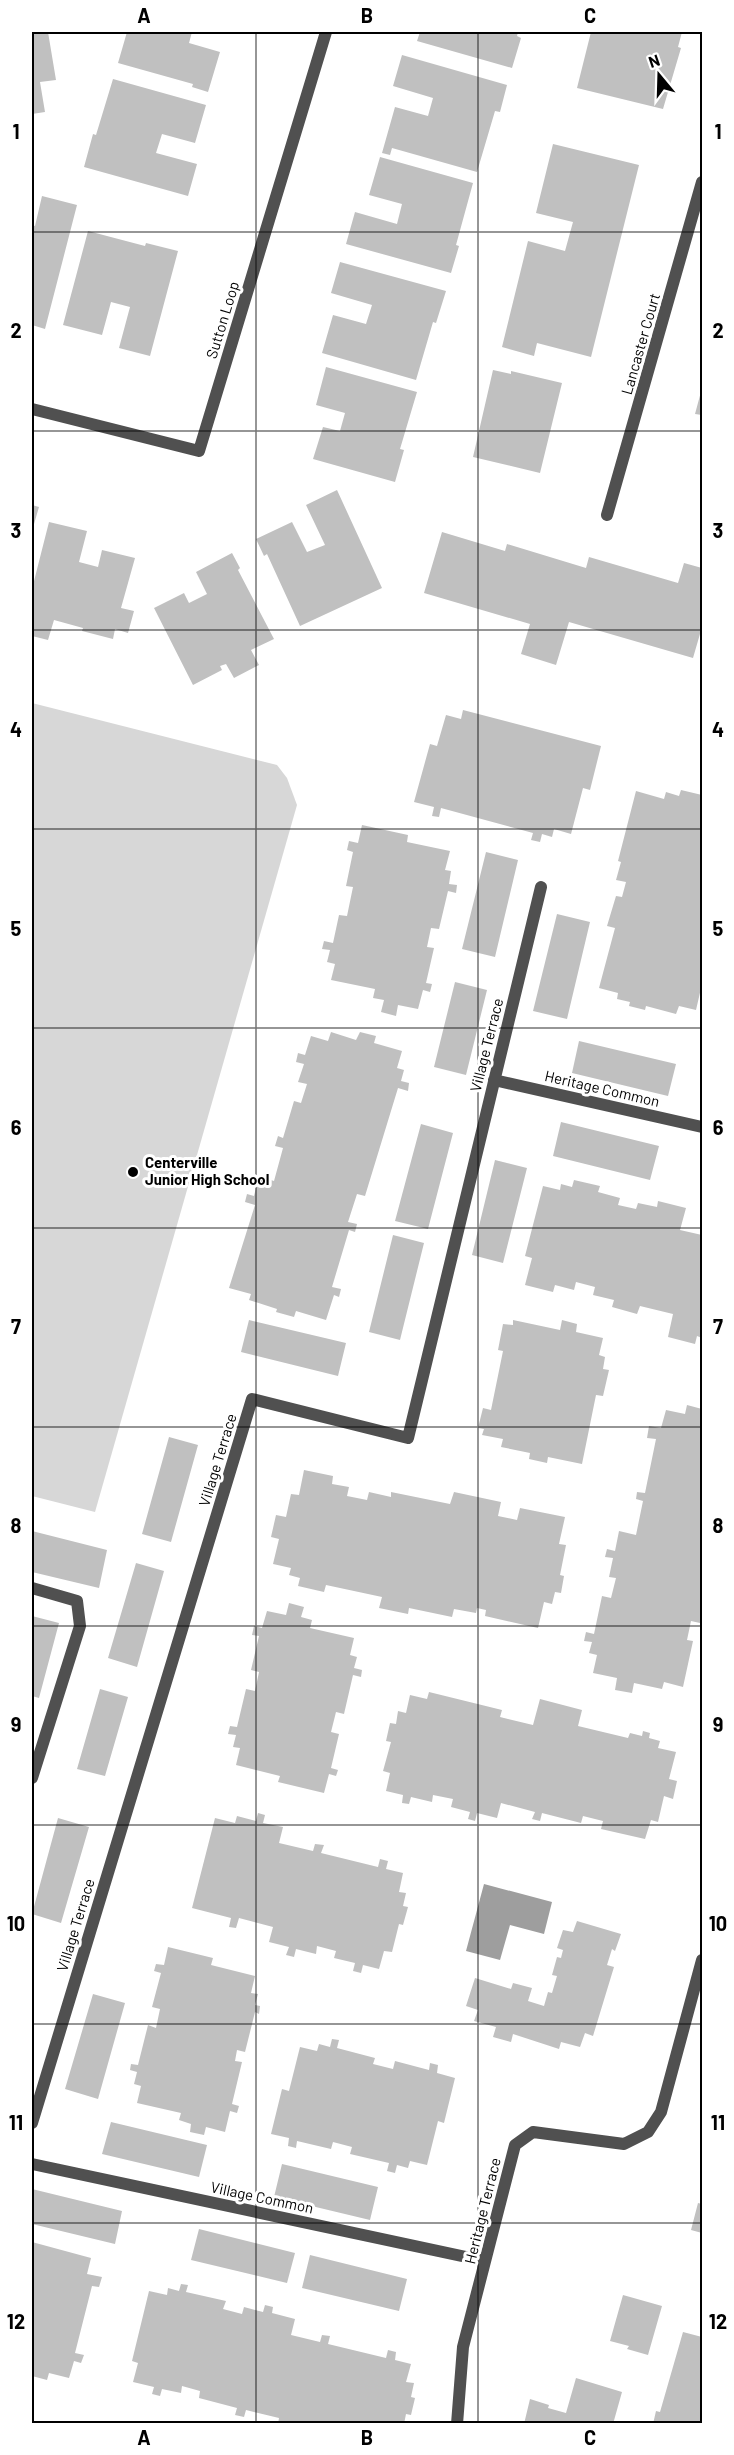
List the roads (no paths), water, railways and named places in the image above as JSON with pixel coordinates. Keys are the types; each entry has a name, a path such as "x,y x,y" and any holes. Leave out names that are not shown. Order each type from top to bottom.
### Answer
{"street":[{"name":"Sutton Loop","path":"32,409 199,451 326,32"},
{"name":"Lancaster Court","path":"607,515 702,182"},
{"name":"Village Terrace","path":"32,2123 252,1398 408,1438 541,886"},
{"name":"Heritage Common","path":"494,1080 702,1127"},
{"path":"32,1588 77,1601 80,1626 32,1778"},
{"name":"Heritage Terrace","path":"457,2424 464,2347 515,2145 533,2132 624,2144 648,2132 661,2112 702,1960"},
{"name":"Village Common","path":"32,2164 485,2261"}],"place":[{"name":"Centerville Junior High School","path":"133,1172"}]}
